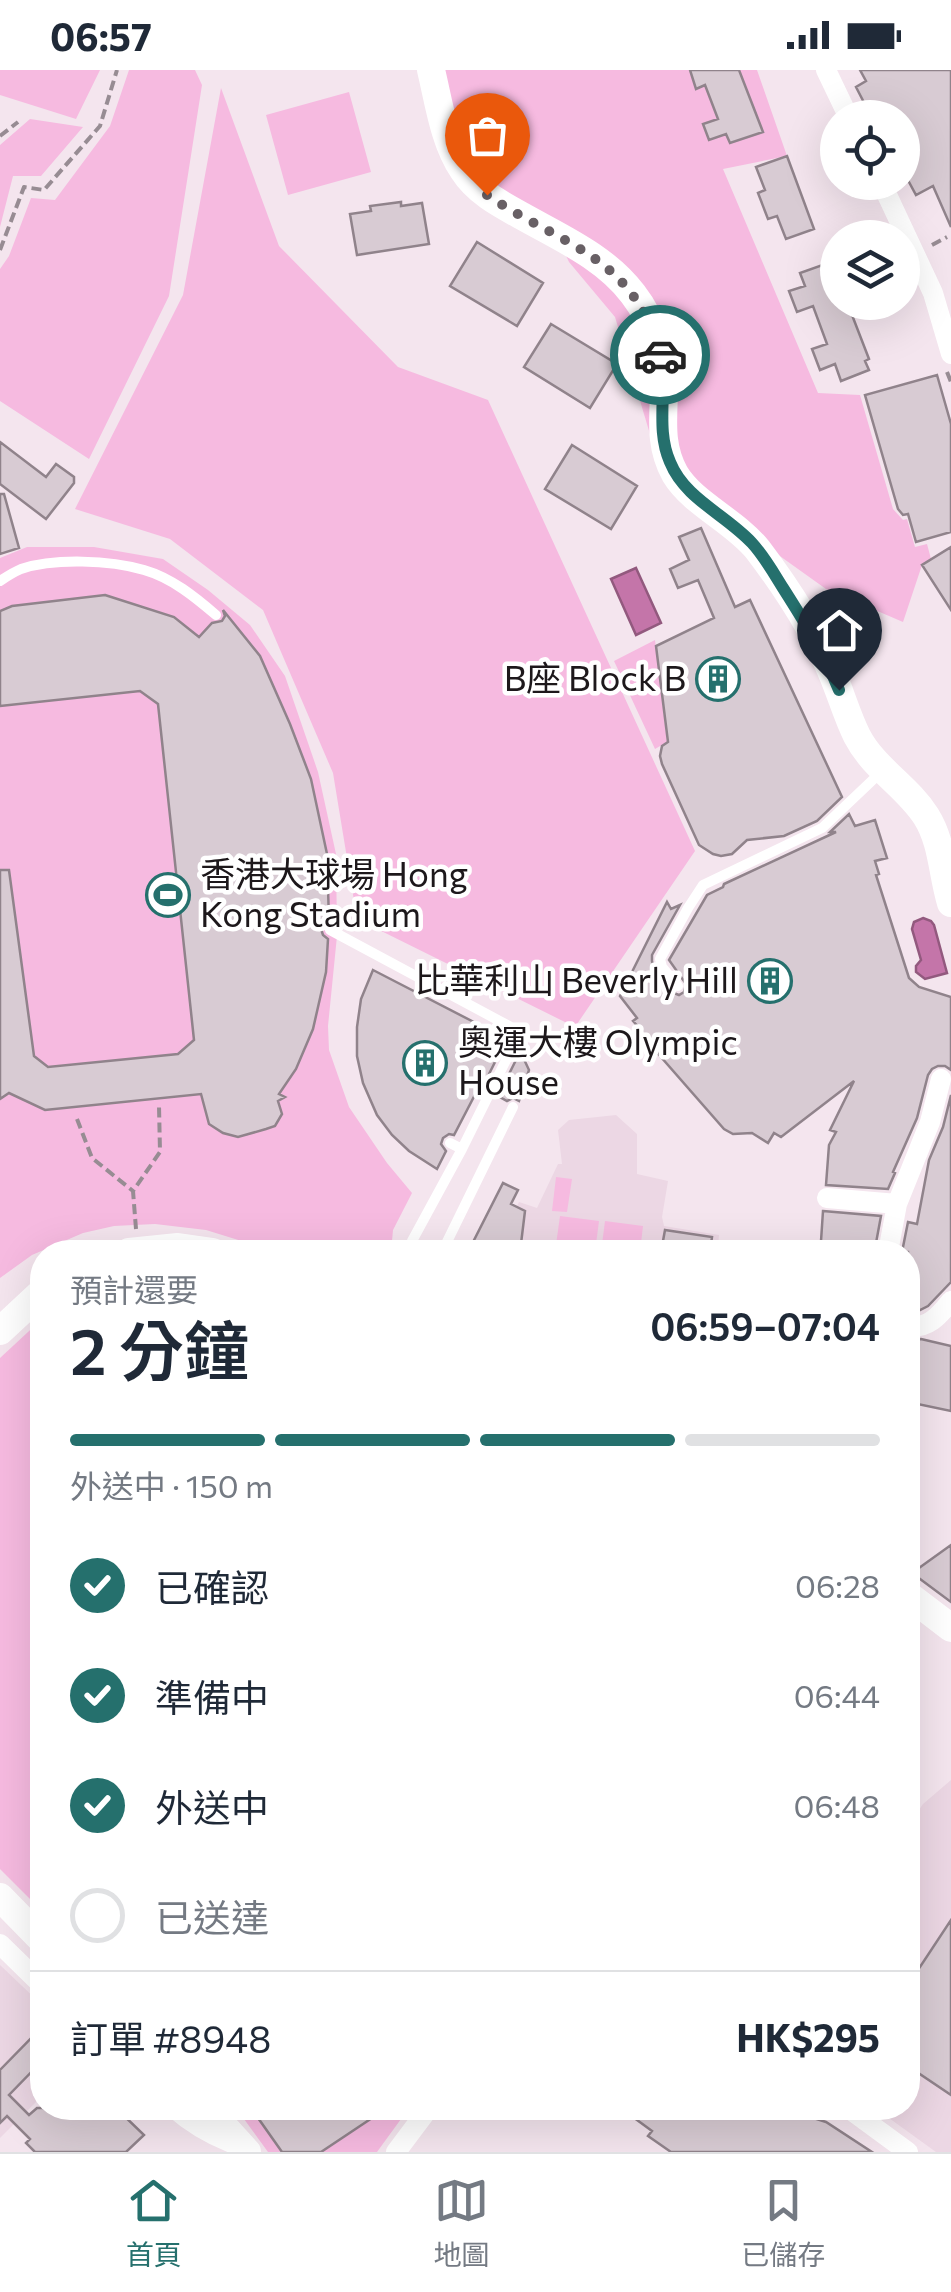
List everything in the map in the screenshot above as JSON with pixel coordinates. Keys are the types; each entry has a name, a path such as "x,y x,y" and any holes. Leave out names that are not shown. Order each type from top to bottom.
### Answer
{"street":[{"path":"431,70 452,149 470,180 496,201 595,258 614,273 640,304 651,324 662,364 662,440 676,475 686,489 728,520 761,555 810,630 856,736 882,770 916,802 933,829 951,903"},
{"path":"826,70 840,100"},
{"path":"889,200 933,293 951,354"},
{"path":"890,1240 897,1204 930,1122 942,1079"},
{"path":"827,1198 897,1204"},
{"path":"920,1326 942,1313 951,1301"},
{"path":"0,1331 30,1303"},
{"path":"920,1605 951,1628"},
{"path":"0,1896 30,1927"},
{"path":"0,1944 30,1973"},
{"path":"189,2120 245,2150"},
{"path":"218,2120 245,2150"},
{"path":"396,2152 420,2120"},
{"path":"864,2120 908,2152"}],"lane":[{"path":"0,580 20,570 64,562 116,564 146,570 188,592 216,615"},
{"path":"678,986 660,959 698,891 822,828 882,770"},
{"path":"330,930 509,1026 514,1044 413,1240"},
{"path":"448,1240 513,1107"},
{"path":"450,1142 462,1148"}],"path":[{"path":"0,250 24,187 44,190 100,126 117,70"},
{"path":"0,136 18,122"},
{"path":"932,245 948,237"},
{"path":"133,1240 133,1191 160,1152 159,1106"},
{"path":"77,1119 92,1158 133,1191"}],"shaded area":[{"path":"0,70 100,70 76,119 0,95"},
{"path":"129,70 195,70 202,85 169,296 89,459 0,401 0,269 9,256 31,198 55,200 110,126"},
{"path":"417,70 757,70 787,156 723,169 818,393 860,395 893,509 903,520 907,519 915,547 927,544 931,559 922,565 903,622 826,589 661,471 615,317 569,262 558,239 438,139"},
{"path":"221,88 279,246 398,367 488,400 695,851 575,1027 357,919 333,773 263,610 170,539 75,509 183,295"},
{"path":"349,92 371,172 288,195 266,115"},
{"path":"30,119 83,127 41,176 13,176 0,227 0,145"},
{"name":"香港大球場 Hong Kong Stadium","path":"27,547 94,547 163,559 250,625 285,676 318,772 336,854 337,936 329,1050 349,1107 412,1193 393,1230 392,1240 238,1240 206,1230 155,1224 114,1226 67,1240 30,1240 30,1256 0,1278 0,558"},
{"path":"636,568 661,623 636,635 611,579"},
{"path":"655,640 667,742 655,749 614,661"},
{"path":"923,918 934,925 947,973 925,979 916,972 921,960 912,929 914,922"},
{"path":"616,1115 637,1134 637,1174 668,1181 664,1226 719,1235 719,1240 474,1240 481,1226 502,1235 519,1202 537,1208 558,1164 562,1164 558,1130 569,1120"},
{"path":"556,1177 572,1179 567,1212 552,1211"},
{"path":"560,1216 599,1221 597,1240 557,1240"},
{"path":"605,1221 643,1226 641,1240 603,1240"},
{"path":"30,1330 30,1899 0,1869 0,1358"},
{"path":"951,1780 951,2152 936,2152 892,2120 920,2120 923,1804"},
{"path":"0,1965 30,1994 30,2108 0,2138"},
{"path":"245,2120 400,2120 377,2152 268,2152"}],"building":[{"path":"690,70 739,70 763,132 730,143 726,134 709,140 703,124 718,119 705,85 696,89"},
{"path":"860,70 951,70 951,227 933,186 920,193 920,100 863,100 856,87 866,81"},
{"path":"787,156 814,229 786,239 777,216 768,219 758,193 765,190 756,167"},
{"path":"401,202 401,206 422,203 429,244 357,255 350,214 371,211 370,206"},
{"path":"477,242 543,283 517,326 450,286"},
{"path":"820,266 820,320 854,320 869,359 865,361 869,370 841,381 835,364 820,370 812,349 827,344 813,306 797,312 789,291 805,286 800,273"},
{"path":"551,324 617,364 590,408 524,367"},
{"path":"937,375 951,424 951,532 916,542 908,514 903,515 898,509 865,395"},
{"path":"0,442 46,477 56,464 74,477 74,483 46,519 0,484"},
{"path":"572,445 637,486 611,529 545,489"},
{"path":"0,494 4,494 19,548 0,554"},
{"path":"701,528 735,607 750,600 842,797 817,821 784,836 747,840 732,854 721,856 699,845 660,756 662,746 668,742 656,646 714,618 698,580 678,588 670,569 689,560 679,537"},
{"path":"951,547 951,610 922,565"},
{"path":"105,595 174,617 199,637 212,623 222,621 223,610 260,656 311,779 327,854 329,921 321,929 328,939 326,972 313,1029 296,1069 279,1094 285,1097 278,1101 282,1114 275,1126 238,1137 209,1124 201,1094 45,1110 9,1093 0,1099 0,870 9,870 34,1056 48,1067 178,1054 194,1040 158,704 140,691 0,706 0,611 12,606"},
{"name":"比華利山 Beverly Hill","path":"849,814 855,826 875,820 887,858 875,861 879,874 876,875 909,978 919,987 951,997 951,1070 938,1066 928,1075 917,1118 888,1189 826,1185 829,1145 836,1132 830,1130 854,1081 781,1137 774,1133 768,1143 752,1133 733,1134 724,1129 640,1033 633,1021 637,1018 620,996 667,902 671,909 680,905 652,961 655,973 671,992 679,995 686,984 669,960 707,895 836,832 830,832"},
{"name":"奧運大樓 Olympic House","path":"373,970 497,1034 494,1042 503,1046 454,1135 443,1138 441,1144 446,1151 437,1169 392,1135 377,1115 363,1083 357,1056 357,1027 361,999"},
{"path":"519,1054 529,1070 519,1101 507,1101 498,1096"},
{"path":"951,1095 951,1282 920,1310 920,1240 904,1240 908,1222 917,1224 929,1160"},
{"path":"503,1183 518,1190 511,1204 525,1211 521,1240 474,1240"},
{"path":"823,1211 881,1216 877,1240 821,1240"},
{"path":"665,1230 712,1237 712,1240 663,1240"},
{"path":"920,1339 951,1346 951,1411 920,1405"},
{"path":"951,1545 951,1602 920,1579 920,1567"},
{"path":"951,1920 951,2095 920,2074 920,1967"},
{"path":"30,2039 30,2073 9,2095 30,2114 30,2120 128,2120 144,2135 126,2152 35,2152 26,2143 30,2139 7,2116 0,2123 0,2070"},
{"path":"259,2120 369,2120 321,2152 282,2152"},
{"path":"637,2120 820,2120 872,2152 671,2152 648,2136 652,2131"}],"way so far":[{"path":"487,195 584,251 614,273 646,314 660,355"}],"place":[{"name":"B座 Block B","path":"718,679"},
{"name":"香港大球場 Hong Kong Stadium","path":"168,895"},
{"name":"比華利山 Beverly Hill","path":"770,981"},
{"name":"奧運大樓 Olympic House","path":"425,1063"}],"route":[{"path":"660,355 664,377 662,440 676,475 686,489 754,545 810,630 839,690"}]}
